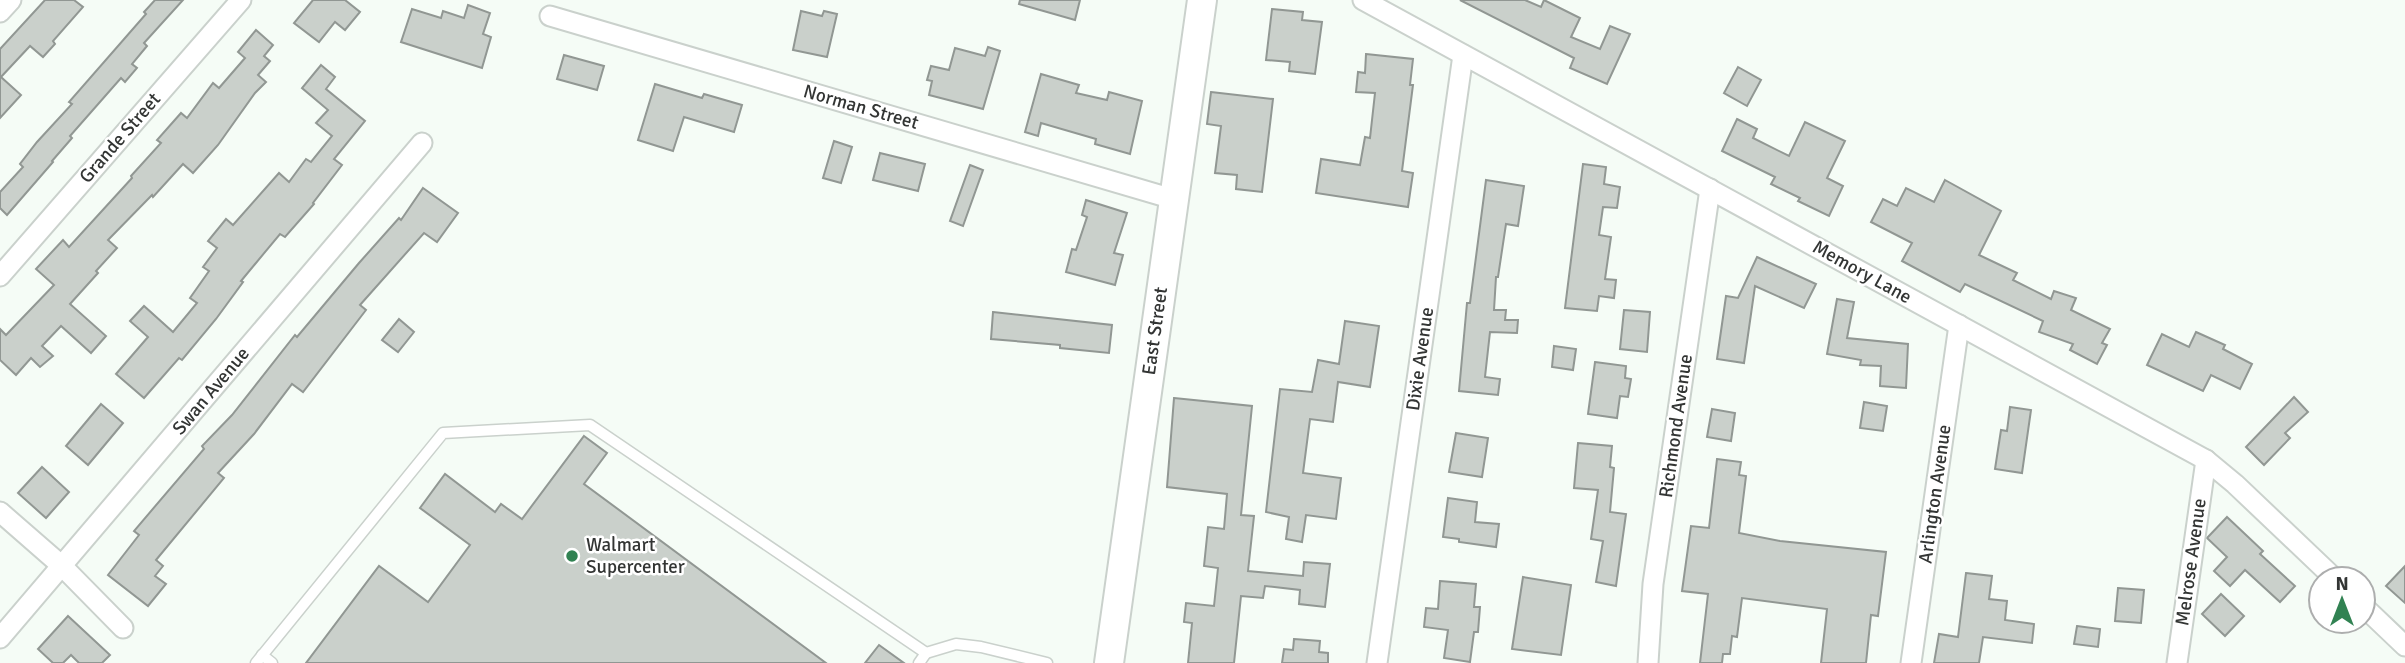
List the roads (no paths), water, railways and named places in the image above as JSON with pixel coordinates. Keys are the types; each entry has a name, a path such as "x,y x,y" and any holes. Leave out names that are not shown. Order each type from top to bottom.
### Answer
{"street":[{"path":"0,12 11,0"},
{"name":"Grande Street","path":"0,276 241,0"},
{"name":"East Street","path":"1109,663 1202,0"},
{"name":"Memory Lane","path":"1363,0 2206,460 2320,565"},
{"name":"Norman Street","path":"550,16 1173,199"},
{"name":"Dixie Avenue","path":"1377,663 1463,55"},
{"name":"Swan Avenue","path":"0,638 422,143"},
{"name":"Richmond Avenue","path":"1648,663 1653,584 1710,189"},
{"name":"Arlington Avenue","path":"1911,663 1959,325"},
{"name":"Melrose Avenue","path":"2177,663 2206,460"},
{"path":"0,512 62,566 123,628"},
{"path":"2377,619 2405,646"}],"lane":[{"path":"272,663 259,659 443,433 590,425 926,653"},
{"path":"919,663 926,653 956,644 981,647 1047,663"}],"place":[{"name":"Walmart Supercenter","path":"572,556"}]}
